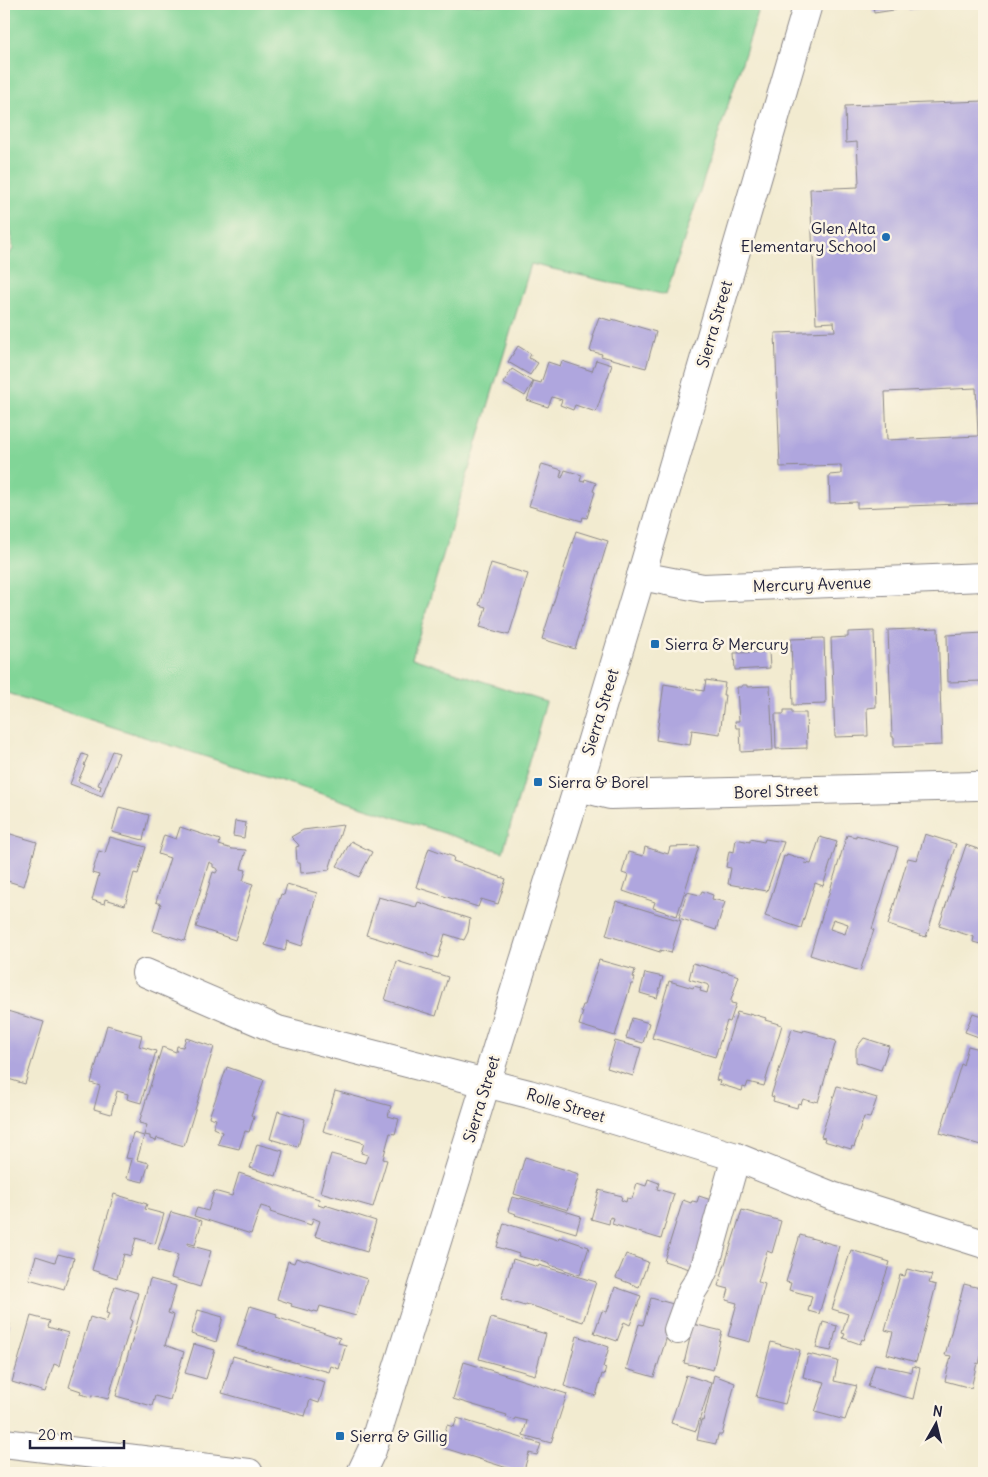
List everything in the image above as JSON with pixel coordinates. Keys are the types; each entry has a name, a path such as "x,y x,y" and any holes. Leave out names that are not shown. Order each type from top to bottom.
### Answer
{"street":[{"name":"Sierra Street","path":"361,1473 372,1450 578,787 808,4"},
{"name":"Mercury Avenue","path":"641,576 703,588 984,577"},
{"name":"Borel Street","path":"578,787 610,795 976,786"},
{"name":"Rolle Street","path":"146,973 278,1030 529,1094 736,1157 832,1196 984,1244"},
{"path":"678,1330 692,1291 705,1266 736,1157"},
{"path":"4,1443 249,1473"}],"green space":[{"path":"4,4 761,4 666,295 531,264 412,658 546,702 503,852 4,692 4,262 13,249 4,186"}],"building":[{"path":"873,4 921,4 921,8 874,13"},
{"path":"984,101 984,503 857,508 857,502 830,503 829,475 841,474 841,465 780,467 775,333 835,331 834,322 816,323 810,189 858,187 857,142 846,143 845,106","holes":["976,388 978,436 887,440 885,392"]},
{"path":"599,317 656,332 646,368 601,356 602,354 590,351 594,336 592,336"},
{"path":"518,346 531,354 529,358 538,363 530,375 508,362"},
{"path":"596,360 612,365 596,412 575,405 573,410 560,405 562,400 552,397 548,407 527,400 534,381 541,383 548,362 560,366 562,361 592,371"},
{"path":"512,369 533,382 525,396 503,383"},
{"path":"542,464 562,470 560,477 562,478 565,470 582,475 580,481 584,482 585,479 596,483 587,518 583,517 582,521 529,506"},
{"path":"576,531 608,541 575,649 542,639"},
{"path":"491,563 528,574 509,635 480,627 486,607 479,605"},
{"path":"938,628 942,745 894,747 888,630"},
{"path":"874,631 876,707 867,708 868,736 835,737 831,638 848,637 848,632"},
{"path":"984,633 984,681 948,682 947,635"},
{"path":"824,638 826,704 793,705 791,639"},
{"path":"769,652 770,668 735,670 734,653"},
{"path":"706,680 725,683 720,734 692,730 690,745 656,740 664,684 704,691"},
{"path":"742,685 747,685 747,687 770,686 773,750 741,752 740,728 736,728 735,721 739,721 737,687 742,687"},
{"path":"784,710 792,710 792,713 806,713 807,748 776,749 775,714 784,714"},
{"path":"112,751 119,753 102,796 70,784 82,754 88,756 78,781 100,790 101,786 98,785"},
{"path":"119,807 149,815 143,840 112,832"},
{"path":"235,821 246,823 244,838 233,836"},
{"path":"343,825 329,870 301,873 300,863 297,863 296,847 299,846 291,837 303,830"},
{"path":"180,827 220,840 219,845 232,849 246,850 241,869 246,870 243,881 253,884 235,940 196,927 213,872 216,873 218,869 209,862 185,941 153,931 161,904 156,902 170,858 158,854 164,835 176,839"},
{"path":"4,832 37,842 24,886 4,880"},
{"path":"925,834 956,844 926,937 888,925 908,858 917,860"},
{"path":"847,835 856,837 856,835 898,847 860,971 810,955","holes":["833,919 848,924 845,934 830,929"]},
{"path":"110,837 146,847 138,874 134,873 125,905 105,899 104,904 92,900 99,875 92,873 99,851 105,853"},
{"path":"820,837 837,842 823,886 815,883 801,928 765,916 784,856 786,857 787,854 806,860 805,863 811,864"},
{"path":"736,839 750,842 750,839 764,842 765,839 784,842 767,891 728,884 731,868 726,867 729,851 734,852"},
{"path":"351,841 372,852 359,877 337,866"},
{"path":"966,845 984,851 984,945 973,942 974,937 939,926"},
{"path":"699,846 677,916 653,908 655,902 623,891 628,875 622,873 628,852 643,856 645,847 668,854 670,847"},
{"path":"429,848 454,857 453,861 506,879 498,904 481,899 478,907 416,887"},
{"path":"287,884 317,893 302,946 287,941 285,951 265,945 281,894 284,895"},
{"path":"702,891 713,895 712,899 725,902 716,930 679,918 687,892 700,895"},
{"path":"378,897 416,907 418,902 470,919 468,932 464,940 445,934 438,958 366,935"},
{"path":"616,901 681,921 671,953 660,950 660,952 606,935"},
{"path":"599,960 635,970 633,977 635,978 633,984 631,984 615,1036 579,1025 583,1012 581,1011 583,1005 585,1005"},
{"path":"397,961 448,977 436,1016 385,1000"},
{"path":"693,963 739,976 731,1000 731,1003 736,1004 730,1022 727,1021 715,1057 652,1038 669,981 693,988 694,986 701,988 700,991 707,993 709,985 689,979"},
{"path":"645,973 663,977 657,998 640,993"},
{"path":"4,1010 44,1022 25,1084 5,1078 7,1071 4,1070"},
{"path":"737,1012 749,1015 749,1013 782,1025 764,1086 748,1082 746,1088 743,1087 742,1091 719,1084 720,1081 716,1080"},
{"path":"973,1013 984,1017 984,1039 965,1032"},
{"path":"632,1018 649,1023 643,1043 626,1038"},
{"path":"107,1025 142,1035 139,1046 156,1051 141,1103 127,1099 128,1094 117,1091 111,1114 94,1109 100,1086 91,1083"},
{"path":"792,1029 819,1034 819,1036 836,1041 818,1102 803,1099 801,1104 798,1103 797,1108 773,1101 774,1097 771,1096"},
{"path":"186,1038 214,1047 184,1146 157,1138 156,1141 150,1139 150,1136 144,1135 147,1125 139,1123 162,1047 176,1052 177,1046 183,1047"},
{"path":"864,1038 889,1046 881,1070 856,1062 856,1048"},
{"path":"615,1041 641,1048 633,1076 607,1068"},
{"path":"968,1046 984,1050 984,1146 940,1133"},
{"path":"227,1067 264,1080 251,1115 254,1117 249,1132 245,1131 239,1149 218,1144 222,1132 213,1128 216,1119 209,1117"},
{"path":"837,1086 877,1098 870,1118 864,1117 854,1147 852,1146 851,1149 824,1141 825,1138 821,1137"},
{"path":"335,1091 391,1106 388,1116 399,1119 395,1134 390,1133 383,1159 387,1160 373,1207 320,1192 331,1154 365,1163 368,1155 361,1153 364,1143 323,1131"},
{"path":"278,1111 305,1119 298,1147 270,1139"},
{"path":"133,1133 144,1136 137,1160 149,1163 143,1182 127,1178 132,1159 126,1158"},
{"path":"257,1144 283,1151 276,1176 250,1168"},
{"path":"525,1157 579,1174 568,1210 514,1194"},
{"path":"239,1173 319,1199 318,1205 324,1207 325,1205 376,1221 367,1252 315,1236 320,1221 313,1218 311,1225 270,1212 271,1209 261,1206 251,1234 194,1216 197,1208 208,1211 214,1191 232,1196"},
{"path":"648,1179 659,1183 657,1189 674,1194 661,1239 612,1224 614,1218 610,1217 609,1224 591,1219 599,1190 622,1196 621,1200 626,1202 627,1198 632,1199 637,1183 646,1186"},
{"path":"984,1191 984,1208 979,1206"},
{"path":"114,1194 147,1204 145,1209 164,1214 155,1244 136,1238 131,1256 124,1254 117,1278 92,1270"},
{"path":"699,1196 717,1202 696,1271 664,1261 683,1200 691,1203 692,1201 697,1202"},
{"path":"512,1197 581,1216 576,1233 515,1215 508,1211"},
{"path":"742,1210 781,1221 772,1253 767,1251 758,1282 765,1284 750,1342 728,1336 737,1303 726,1300 729,1289 718,1286"},
{"path":"171,1212 202,1221 195,1245 188,1243 188,1245 211,1251 200,1287 171,1278 178,1255 158,1249"},
{"path":"504,1223 558,1240 559,1237 589,1247 580,1275 535,1259 518,1256 519,1254 497,1247"},
{"path":"800,1235 839,1246 819,1314 808,1311 812,1296 789,1290 791,1283 786,1282"},
{"path":"851,1250 890,1262 864,1340 862,1339 860,1344 843,1338 845,1334 842,1333 848,1314 832,1309"},
{"path":"58,1254 74,1258 64,1289 29,1279 36,1256 55,1262"},
{"path":"626,1254 648,1262 639,1287 616,1278"},
{"path":"296,1258 367,1279 356,1316 320,1306 318,1312 313,1312 291,1306 292,1304 277,1299 288,1261 294,1263"},
{"path":"513,1259 596,1282 583,1322 526,1304 525,1306 501,1299"},
{"path":"907,1269 932,1275 929,1283 936,1285 916,1362 887,1354 893,1332 885,1330 900,1275 905,1276"},
{"path":"150,1279 176,1286 168,1313 174,1315 165,1345 184,1352 170,1400 155,1396 152,1406 116,1396"},
{"path":"964,1284 984,1289 984,1345 971,1388 945,1381 951,1356 945,1355"},
{"path":"115,1286 138,1293 130,1320 132,1321 108,1399 80,1394 81,1391 69,1387 90,1317 106,1322 109,1314 106,1313"},
{"path":"615,1287 641,1296 630,1325 624,1322 617,1341 594,1333 602,1311 607,1312"},
{"path":"651,1298 677,1305 654,1377 626,1369 639,1324 643,1325"},
{"path":"250,1306 277,1314 276,1317 340,1338 338,1343 346,1345 339,1369 331,1366 329,1372 237,1346"},
{"path":"198,1310 223,1317 216,1342 191,1334"},
{"path":"31,1316 50,1321 48,1327 68,1333 59,1366 54,1364 45,1392 12,1382"},
{"path":"491,1318 546,1334 535,1375 479,1359"},
{"path":"4,1322 10,1324 6,1338 9,1339 4,1354"},
{"path":"823,1322 837,1326 831,1351 816,1348"},
{"path":"693,1324 722,1331 713,1370 684,1363 690,1338 682,1336"},
{"path":"577,1336 609,1347 603,1367 606,1368 604,1375 602,1374 596,1396 564,1386"},
{"path":"771,1342 800,1350 785,1404 756,1397"},
{"path":"194,1344 215,1350 206,1379 185,1373"},
{"path":"808,1354 838,1361 834,1381 857,1386 845,1420 815,1412 825,1382 803,1377"},
{"path":"233,1356 325,1382 319,1403 310,1400 305,1416 222,1393"},
{"path":"464,1362 567,1394 551,1443 523,1435 527,1421 515,1418 514,1420 506,1417 507,1415 453,1399"},
{"path":"875,1364 912,1372 913,1366 920,1368 913,1399 868,1387"},
{"path":"686,1375 711,1383 696,1431 671,1423"},
{"path":"714,1375 735,1383 722,1435 718,1435 716,1444 697,1440"},
{"path":"457,1418 541,1444 537,1455 529,1453 523,1473 441,1447 447,1425 454,1427"}],"place":[{"name":"Glen Alta Elementary School","path":"886,237"},
{"name":"Sierra & Mercury","path":"655,644"},
{"name":"Sierra & Borel","path":"538,782"},
{"name":"Sierra & Gillig","path":"340,1436"}]}
